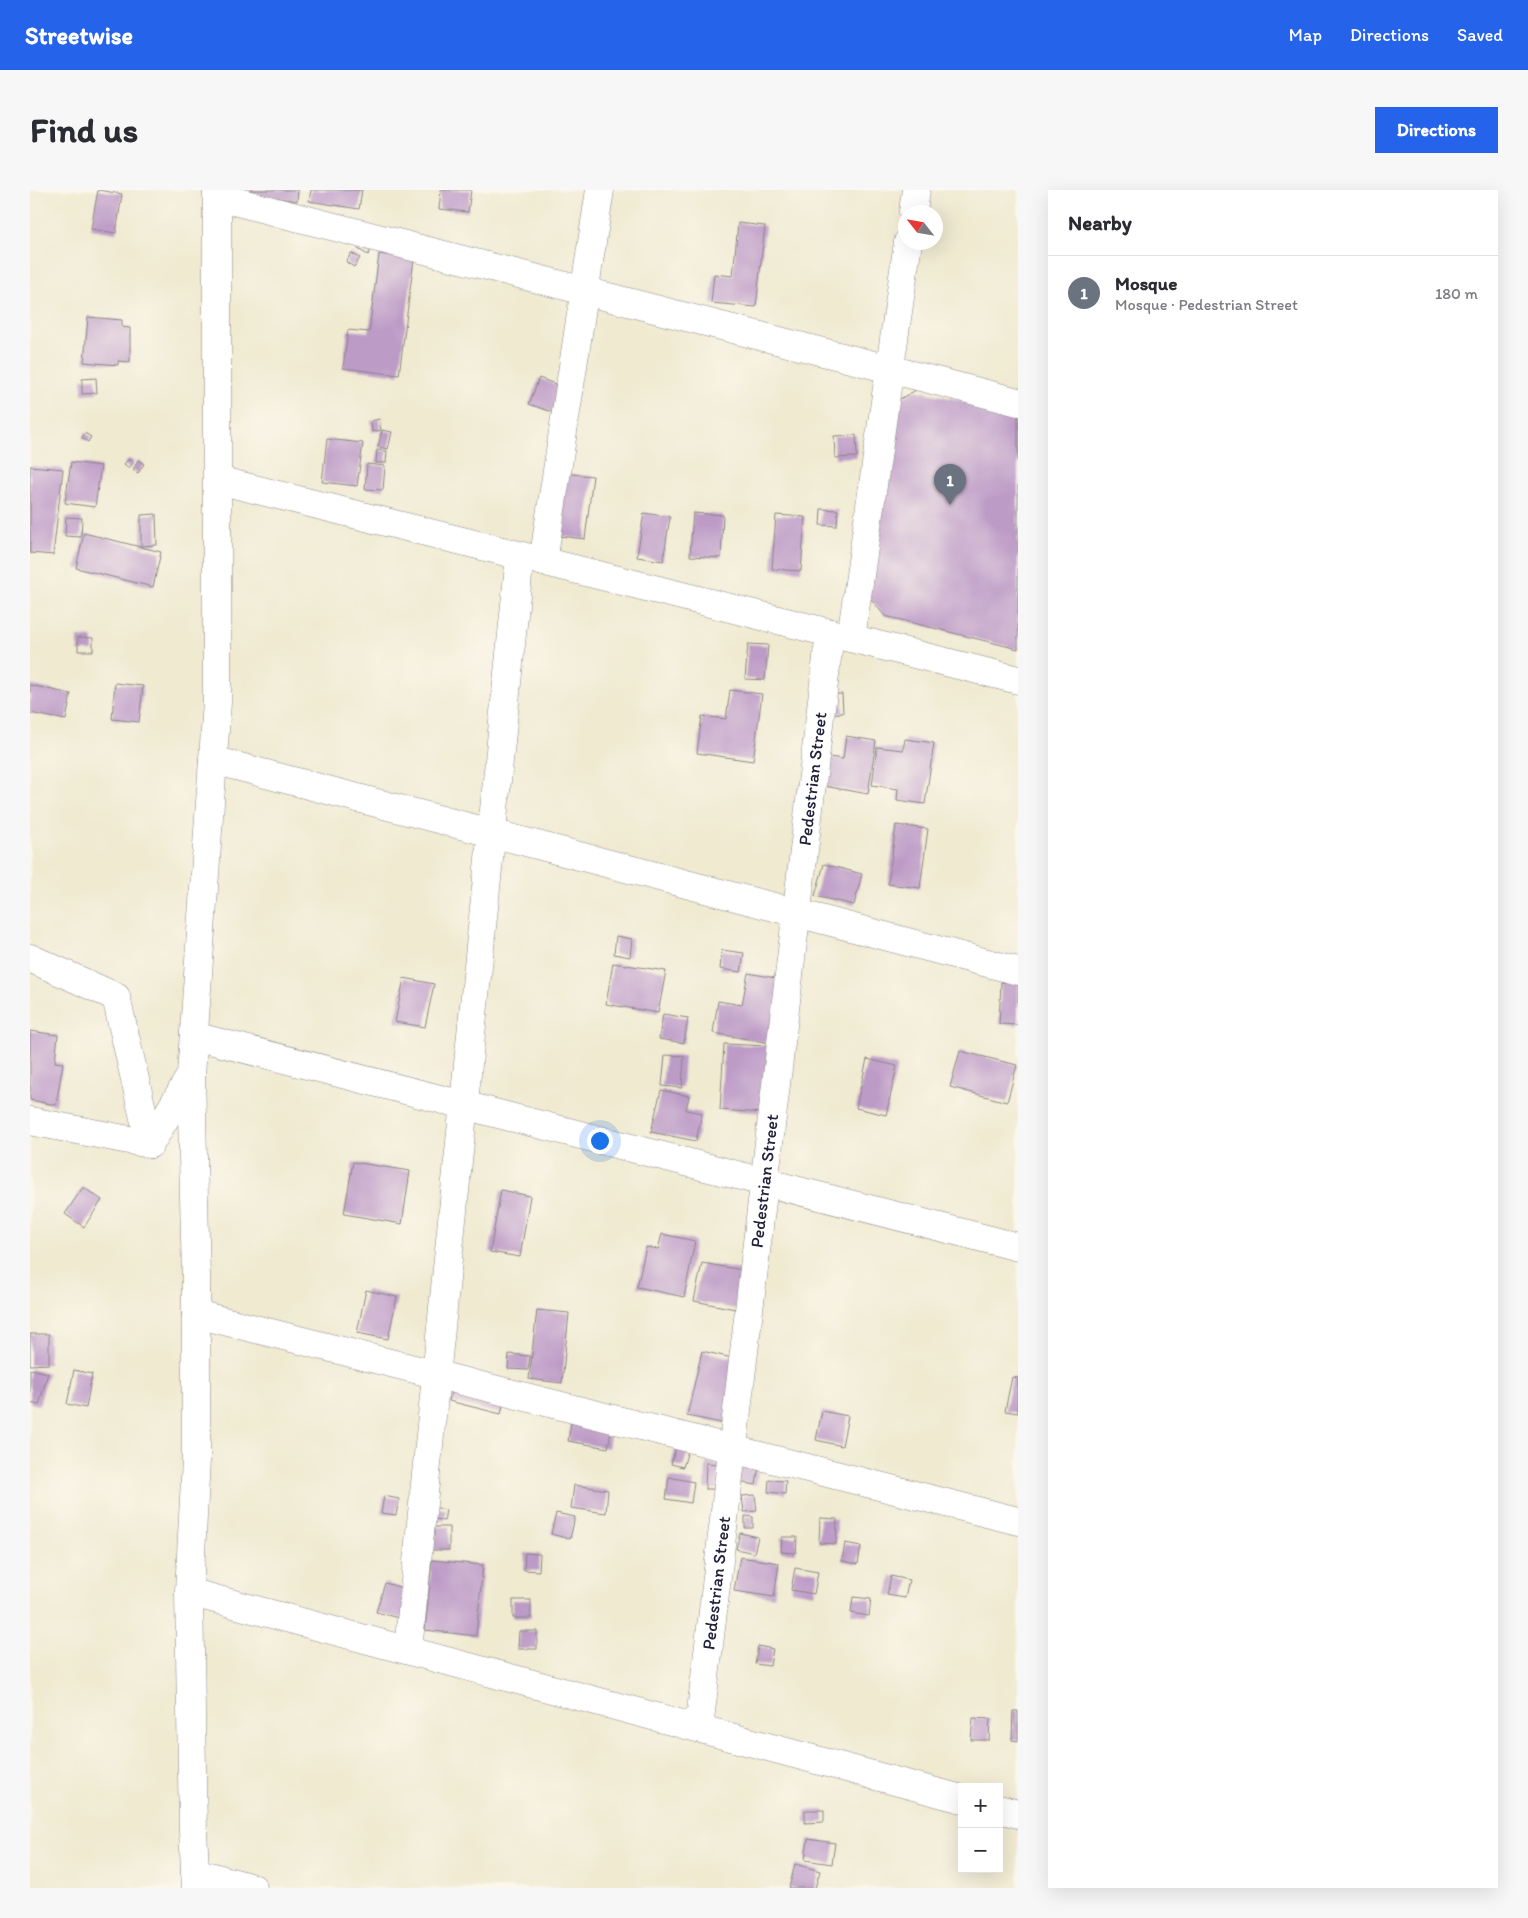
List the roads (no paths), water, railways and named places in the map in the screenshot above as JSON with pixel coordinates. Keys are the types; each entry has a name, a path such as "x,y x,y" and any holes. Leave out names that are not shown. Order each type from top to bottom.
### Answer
{"street":[{"path":"408,1650 492,833 532,559 584,291 600,190"},
{"path":"914,205 916,190"},
{"path":"253,1888 196,1880 193,1831 189,1592 196,1460 196,1314 191,1074 217,702 218,194 584,291 1018,402"},
{"name":"Pedestrian Street","path":"699,1728 797,913 841,636 890,369 907,250"},
{"path":"218,480 1018,680"},
{"path":"213,760 1018,971"},
{"path":"30,958 116,997 150,1144"},
{"path":"194,1036 1018,1247"},
{"path":"150,1144 191,1074"},
{"path":"30,1121 150,1144"},
{"path":"196,1314 1018,1520"},
{"path":"189,1592 958,1798"},
{"path":"1003,1810 1018,1814"}],"place":[{"name":"Mosque","path":"950,505"}]}
